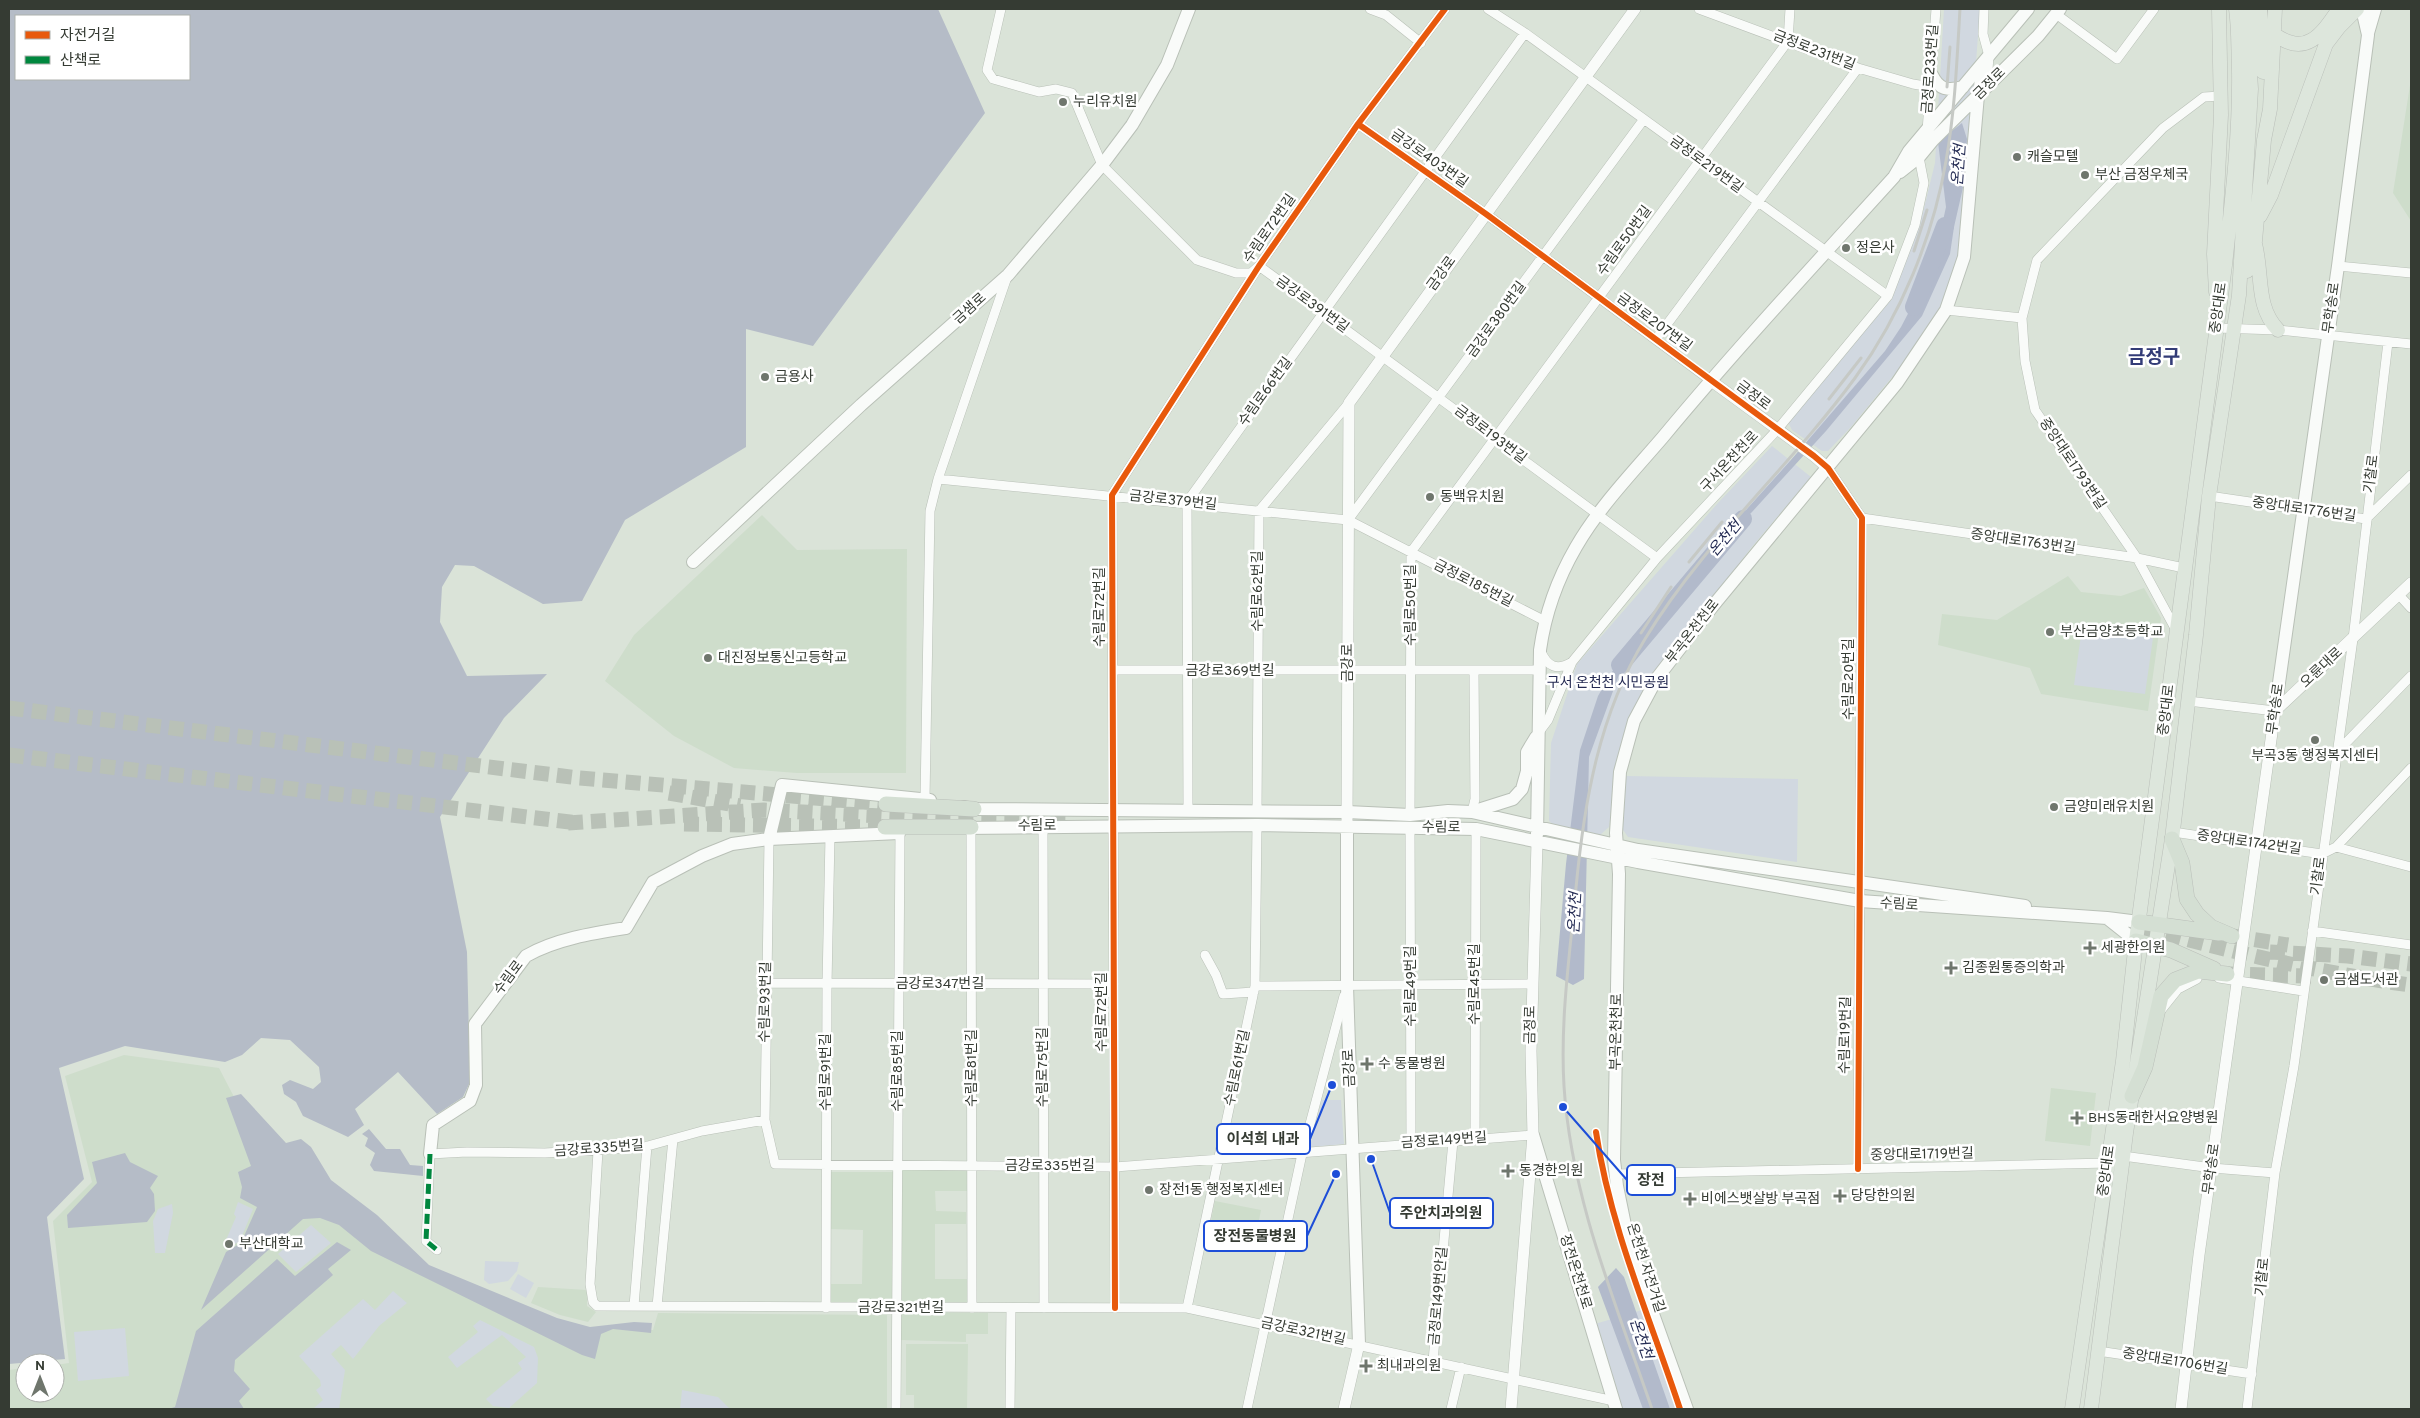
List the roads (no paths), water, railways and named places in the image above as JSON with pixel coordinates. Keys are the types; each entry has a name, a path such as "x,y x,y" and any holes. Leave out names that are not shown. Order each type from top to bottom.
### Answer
{"highway":[{"path":"886,804 922,803 974,809"},
{"path":"885,826 971,827"},
{"path":"2139,922 2232,936 2211,927 2197,914 2187,899 2182,863 2172,836"},
{"path":"2136,941 2171,950 2233,978"},
{"path":"2132,1096 2145,1066 2161,996 2175,980 2198,971 2233,978"}],"main road":[{"name":"금샘로","path":"693,562 861,405 1008,275 1102,165 1132,125 1167,65 1189,9"},
{"name":"금정로","path":"1537,843 1538,670 1540,650 1544,621 1559,581 1576,547 1598,514 1710,380 1894,177 1919,157 1931,131 1964,87 2028,9"},
{"path":"2218,305 2214,282 2214,254 2221,96 2219,9"},
{"name":"중앙대로","path":"2072,1409 2123,1061 2136,941 2178,632 2184,568 2218,305 2225,265 2236,164 2239,92 2236,9"},
{"name":"중앙대로","path":"2091,1409 2123,1156 2172,836 2203,570 2209,496 2238,295 2251,89 2246,9"},
{"path":"2260,9 2264,62 2262,115 2264,140"},
{"path":"2238,295 2255,241 2264,140 2270,110 2274,9"},
{"path":"2274,34 2292,44 2307,43 2322,32 2339,9"},
{"path":"2256,223 2271,195 2326,44 2339,27 2357,9"},
{"name":"무학송로","path":"2275,711 2338,266 2368,36 2362,9"},
{"path":"2368,36 2375,9"},
{"name":"금정로","path":"1894,177 1909,151 1931,131 1977,97 2038,36 2058,11"},
{"path":"1931,81 1944,90 1964,87"},
{"name":"부곡온천천로","path":"1687,1409 1638,1272 1627,1235 1614,1160 1614,851 1620,772 1634,721 1657,678 1712,607 1897,383 1946,310 1964,257 1977,97"},
{"path":"2255,241 2260,263 2263,307 2268,320 2278,330"},
{"path":"1472,812 1506,802 1522,790 1528,752 1537,735"},
{"path":"769,839 782,785 922,803"},
{"name":"수림로","path":"974,809 1113,812 1188,810 1257,812 1410,822 1476,829 1554,846 1614,851 1860,881 2139,922"},
{"name":"수림로","path":"1410,822 1448,811 1498,816 1614,851 1860,901 2107,918 2136,941"},
{"name":"수림로","path":"430,1154 433,1125 470,1101 476,1085 475,1024 526,956 538,949 602,932 626,928 653,882 702,856 725,847 769,839 900,833 971,827 1257,825 1347,819"},
{"name":"금강로","path":"1347,819 1347,986 1354,1148 1359,1344"},
{"name":"장전온천천로","path":"1533,1135 1615,1405"}],"street":[{"path":"1001,9 987,70 993,79 1039,92 1056,89 1072,94 1102,165 1197,260 1236,273 1251,273 1259,266"},
{"path":"1370,9 1386,15 1421,43"},
{"name":"수림로72번길","path":"1116,1308 1112,495 1259,266 1358,124 1445,9"},
{"name":"금정로219번길","path":"1488,9 1525,33 1888,296"},
{"name":"금강로","path":"1347,819 1349,403 1635,9"},
{"name":"금정로231번길","path":"1699,9 1788,40 1858,68 1913,84 1931,81"},
{"path":"1788,40 1790,9"},
{"name":"금정로233번길","path":"1931,131 1931,81 1936,9"},
{"path":"1977,97 1979,82 1988,70 1989,56 1983,34 1984,9"},
{"path":"2058,11 2117,59 2154,9"},
{"name":"수림로66번길","path":"1187,502 1525,33"},
{"name":"수림로50번길","path":"1410,822 1411,552 1788,40"},
{"name":"금정로207번길","path":"1656,339 1858,68"},
{"name":"중앙대로1793번길","path":"2178,632 2137,558 2036,410 2025,362 2022,318 2037,260 2163,128 2204,97 2221,96"},
{"name":"금강로380번길","path":"1348,520 1440,398 1644,119"},
{"name":"금강로403번길","path":"1358,124 1486,214"},
{"name":"구서온천천로","path":"1537,735 1548,720 1572,662 1657,558 1779,431 1888,296 1915,225 1924,182 1919,157"},
{"name":"금정로207번길","path":"1486,214 1710,380"},
{"name":"금강로391번길","path":"1259,266 1383,355"},
{"path":"2338,266 2411,273"},
{"path":"922,803 930,511 938,479 1008,275"},
{"path":"1946,310 2022,318"},
{"path":"2216,328 2234,327 2278,330 2411,344"},
{"name":"기찰로","path":"2248,1409 2275,1173 2294,1066 2322,854 2338,751 2388,342"},
{"name":"금정로193번길","path":"1383,355 1657,558"},
{"name":"금정로","path":"1710,380 1828,468"},
{"path":"1259,511 1349,403"},
{"path":"1828,468 1862,518"},
{"name":"중앙대로1776번길","path":"2209,496 2366,519 2411,475"},
{"name":"금강로379번길","path":"938,479 1187,502 1348,520"},
{"path":"1187,502 1186,671 1188,810"},
{"name":"수림로62번길","path":"1257,812 1259,511"},
{"name":"중앙대로1763번길","path":"1862,518 2137,558 2184,568"},
{"name":"수림로20번길","path":"1860,901 1862,518"},
{"name":"금정로185번길","path":"1348,520 1544,621"},
{"name":"오륜대로","path":"2275,711 2411,583"},
{"path":"2399,595 2411,608"},
{"path":"1540,650 1546,662 1553,668 1563,667 1572,662"},
{"name":"금강로369번길","path":"1113,670 1348,671"},
{"path":"1348,671 1538,670"},
{"name":"수림로","path":"1472,812 1475,799 1474,671"},
{"path":"2338,751 2411,676"},
{"path":"2188,701 2275,711"},
{"name":"무학송로","path":"2181,1409 2212,1168 2233,978 2257,844 2275,711"},
{"name":"중앙대로1742번길","path":"2172,836 2257,844 2322,854 2336,847 2411,768"},
{"name":"수림로49번길","path":"1410,822 1411,1144"},
{"name":"수림로61번길","path":"1187,1308 1254,989 1257,825"},
{"name":"수림로75번길","path":"1043,826 1044,1308"},
{"name":"수림로81번길","path":"971,827 972,1308"},
{"name":"수림로45번길","path":"1475,1139 1476,829"},
{"name":"수림로85번길","path":"896,1409 900,833"},
{"name":"수림로91번길","path":"826,1308 827,984 830,836"},
{"name":"수림로93번길","path":"769,839 765,1120 775,1164"},
{"name":"금정로","path":"1511,1409 1533,1135 1531,1051 1537,843"},
{"path":"2336,847 2411,867"},
{"name":"수림로19번길","path":"1858,1169 1860,901"},
{"path":"2312,931 2411,945"},
{"path":"1205,955 1216,975 1223,994 1254,989 1532,984"},
{"path":"2233,978 2303,991"},
{"name":"금강로347번길","path":"766,983 1114,984"},
{"path":"1247,1409 1302,1154 1347,986"},
{"name":"금강로335번길","path":"430,1154 598,1151 648,1146 702,1131 765,1120"},
{"name":"금정로149번길","path":"1354,1148 1533,1135"},
{"path":"657,1306 673,1139"},
{"name":"금정로149번안길","path":"1433,1361 1452,1141"},
{"path":"634,1306 648,1146"},
{"name":"금강로335번길","path":"775,1164 1115,1167 1219,1158 1302,1154 1354,1148"},
{"name":"금강로321번길","path":"598,1151 590,1284 593,1302 597,1306 1011,1309 1187,1308 1359,1344"},
{"name":"수림로","path":"430,1154 426,1241 437,1250"},
{"path":"2123,1156 2212,1168 2275,1173"},
{"name":"중앙대로1719번길","path":"1616,1174 2108,1163"},
{"path":"1010,1409 1011,1309"},
{"path":"1359,1344 1514,1378 1615,1405"},
{"name":"금강로","path":"1344,1409 1359,1344"},
{"name":"중앙대로1706번길","path":"2098,1351 2252,1374"},
{"path":"1451,1409 1460,1367"}],"water":[{"path":"1962,123 1967,139 1964,183 1950,254 1922,316 1826,431 1752,512 1677,587 1885,351 1901,327 1933,266 1946,207 1938,142"},
{"path":"1672,593 1624,661 1589,757 1584,979 1573,985 1556,976 1566,864 1580,750 1598,696 1633,636"},
{"name":"온천천","path":"1616,1268 1624,1277 1670,1409 1643,1409 1598,1287"}],"waterway":[{"name":"온천천","path":"1914,307 1945,226"},
{"name":"온천천","path":"1620,665 1743,519"}],"tunnel":[{"path":"9,708 579,778 886,804"},
{"path":"9,755 578,823"},
{"path":"669,793 740,806"},
{"path":"568,823 764,810 943,819 1066,821"},
{"path":"684,824 885,827"},
{"path":"1553,840 1602,847"},
{"path":"2144,928 2276,961 2411,985"},
{"path":"2232,936 2288,945"},
{"path":"2270,952 2348,956 2411,964"},
{"path":"2227,974 2311,976"}],"railway":[{"path":"1652,1409 1610,1290 1585,1210 1568,1128 1564,1086 1563,1036 1566,987 1579,856 1596,760 1605,728 1629,668 1668,604 1693,570 1855,378 1872,354 1901,302 1924,246 1933,218 1946,161 1952,123 1960,9"},
{"path":"1947,87 1950,47"},
{"path":"1914,251 1927,210"},
{"path":"1829,399 1861,358"},
{"path":"1689,562 1722,522"},
{"path":"1641,633 1671,587"}],"place":[{"name":"누리유치원","path":"1063,102"},
{"name":"캐슬모텔","path":"2017,157"},
{"name":"부산 금정우체국","path":"2085,175"},
{"name":"정은사","path":"1846,248"},
{"name":"금용사","path":"765,377"},
{"name":"동백유치원","path":"1430,497"},
{"name":"부산금양초등학교","path":"2050,632"},
{"name":"대진정보통신고등학교","path":"708,658"},
{"name":"부곡3동 행정복지센터","path":"2315,740"},
{"name":"금양미래유치원","path":"2054,807"},
{"name":"세광한의원","path":"2090,948"},
{"name":"김종원통증의학과","path":"1951,968"},
{"name":"금샘도서관","path":"2324,980"},
{"name":"수 동물병원","path":"1367,1064"},
{"name":"이석희 내과","path":"1332,1085"},
{"name":"장전","path":"1563,1107"},
{"name":"BHS동래한서요양병원","path":"2077,1118"},
{"name":"주안치과의원","path":"1371,1159"},
{"name":"동경한의원","path":"1508,1171"},
{"name":"장전동물병원","path":"1336,1174"},
{"name":"장전1동 행정복지센터","path":"1149,1190"},
{"name":"당당한의원","path":"1840,1196"},
{"name":"비에스뱃살방 부곡점","path":"1690,1199"},
{"name":"부산대학교","path":"229,1244"},
{"name":"최내과의원","path":"1366,1366"}],"district":[{"name":"금정구","path":"2154,358"}],"park label":[{"name":"구서 온천천 시민공원","path":"1608,683"}]}
